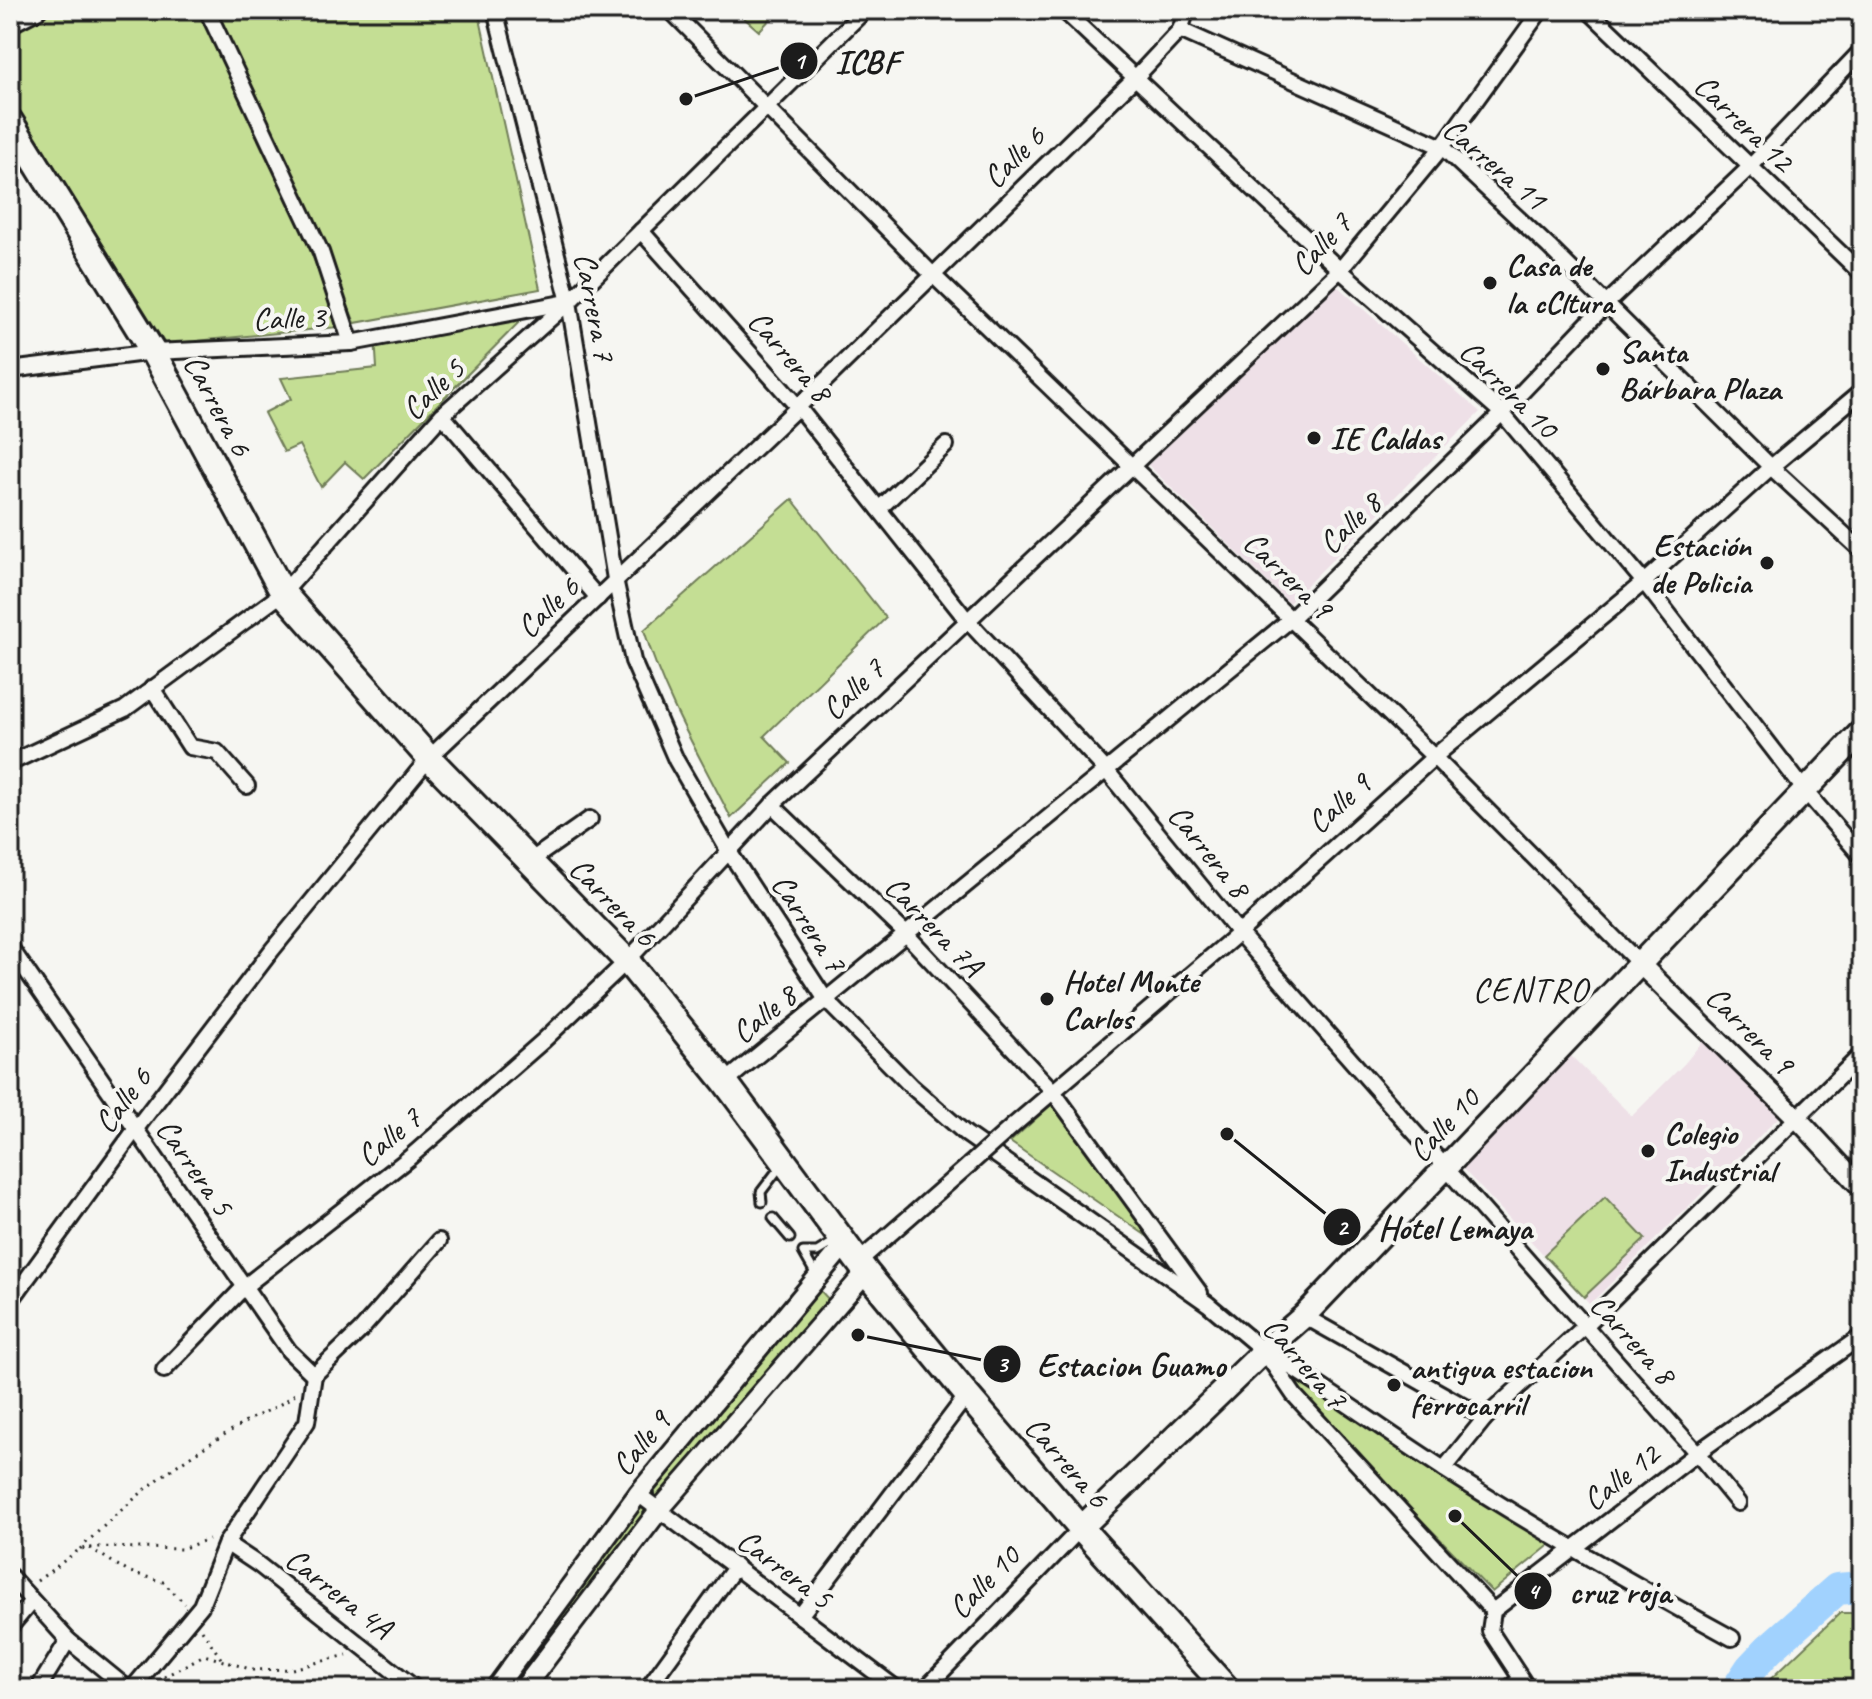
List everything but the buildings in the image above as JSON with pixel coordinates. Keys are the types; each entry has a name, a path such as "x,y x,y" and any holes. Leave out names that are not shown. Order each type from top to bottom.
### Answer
{"main road":[{"name":"Carrera 6","path":"10,121 153,352 283,593 429,758 627,961 725,1082 852,1254 967,1395 1081,1528 1227,1689"},
{"name":"Calle 10","path":"1081,1528 1304,1316 1862,731"}],"street":[{"path":"10,25 39,10"},
{"path":"207,10 321,252 351,343"},
{"name":"Carrera 7","path":"495,10 569,302 615,579 633,661 676,760 728,850 826,1000 911,1086 966,1134 1208,1304 1264,1351 1294,1395 1493,1611"},
{"name":"Carrera 9","path":"670,10 933,275 1434,757 1796,1117 1862,1188"},
{"name":"Calle 5","path":"10,763 125,709 283,593 442,415 569,302 865,10"},
{"name":"Carrera 10","path":"1063,10 1340,270 1502,413 1644,582 1806,792 1862,857"},
{"name":"Calle 6","path":"10,1302 135,1130 272,950 429,758 798,407 1136,77 1180,30 1187,10"},
{"name":"Calle 7","path":"164,1370 244,1287 409,1158 543,1041 627,961 772,805 1340,270 1442,147 1541,10"},
{"name":"Carrera 12","path":"1588,10 1862,274"},
{"name":"Carrera 11","path":"1180,30 1442,147 1607,303 1771,467 1862,551"},
{"name":"Calle 8","path":"725,1082 1291,619 1502,413 1607,303 1750,167 1862,50"},
{"name":"Carrera 8","path":"641,231 798,407 966,619 1106,770 1239,933 1738,1503"},
{"name":"Calle 3","path":"10,370 153,352 351,343 569,302"},
{"name":"Calle 9","path":"495,1689 638,1494 817,1277 969,1165 1052,1090 1239,933 1434,757 1644,582 1771,467 1862,391"},
{"path":"442,415 598,598"},
{"path":"879,509 946,445"},
{"path":"152,688 190,747 217,752 247,786"},
{"name":"Carrera 7A","path":"772,805 906,934 1052,1090 1208,1304"},
{"path":"530,861 590,819"},
{"name":"Carrera 5","path":"10,947 289,1351 314,1378"},
{"path":"1444,1469 1485,1418 1584,1327 1862,1054"},
{"path":"10,1576 68,1640 130,1689 201,1606 227,1540 307,1422 314,1378 439,1241"},
{"name":"Calle 9","path":"523,1689 852,1254"},
{"path":"1304,1316 1485,1418"},
{"name":"Calle 12","path":"1493,1611 1697,1453 1862,1336"},
{"path":"1264,1351 1311,1378 1444,1469 1573,1550 1732,1638"},
{"path":"800,1616 967,1395"},
{"name":"Carrera 5","path":"638,1494 897,1689"},
{"name":"Calle 10","path":"925,1689 1081,1528"},
{"name":"Carrera 4A","path":"227,1540 416,1689"},
{"path":"647,1689 736,1566"},
{"path":"10,1627 27,1597"},
{"path":"1493,1611 1490,1631 1524,1684 1508,1689"},
{"path":"38,1689 68,1640"}],"lane":[{"path":"762,1202 761,1192 784,1162"},
{"path":"773,1218 790,1238"},
{"path":"817,1277 803,1252 852,1254"}],"path":[{"path":"27,1597 159,1478 281,1405 314,1378"},
{"path":"80,1549 181,1549 210,1538 227,1540"},
{"path":"90,1548 127,1571 163,1582 193,1616 222,1660"},
{"path":"158,1681 204,1655 253,1670 292,1669 338,1656 369,1652"}],"shaded area":[{"name":"IE Caldas","path":"1336,285 1480,412 1289,603 1148,465"},
{"path":"1706,1037 1779,1117 1590,1304 1461,1167 1568,1053 1632,1116 1685,1063"}],"green space":[{"path":"53,10 200,10 292,206 339,327 165,344 10,96 10,30"},
{"path":"212,10 478,10 540,289 355,323 295,178"},
{"path":"735,10 779,10 759,31"},
{"path":"537,304 364,479 345,462 321,487 299,445 284,452 264,413 291,399 281,378 377,368 375,336"},
{"path":"792,499 886,618 764,736 790,763 731,818 672,702 644,630"},
{"path":"1052,1104 1173,1254 1010,1142"},
{"path":"1605,1197 1645,1239 1584,1297 1544,1255"},
{"path":"818,1288 831,1302 660,1504 647,1491"},
{"path":"1281,1346 1443,1473 1558,1538 1492,1592 1267,1362"},
{"path":"639,1503 653,1512 519,1689 501,1689"},
{"path":"1840,1613 1862,1613 1862,1689 1760,1689"}],"waterway":[{"path":"1737,1689 1769,1649 1837,1589 1862,1587"}],"place":[{"name":"ICBF","path":"686,99"},
{"name":"Casa de la cCltura","path":"1490,283"},
{"name":"Santa Bárbara Plaza","path":"1603,369"},
{"name":"IE Caldas","path":"1314,438"},
{"name":"Estación de Policia","path":"1767,563"},
{"name":"Hotel Monte Carlos","path":"1047,999"},
{"name":"Hotel Lemaya","path":"1227,1134"},
{"name":"Colegio Industrial","path":"1648,1151"},
{"name":"Estacion Guamo","path":"858,1335"},
{"name":"antigua estacion ferrocarril","path":"1394,1385"},
{"name":"cruz roja","path":"1455,1516"}],"district":[{"name":"CENTRO","path":"1531,989"}]}
